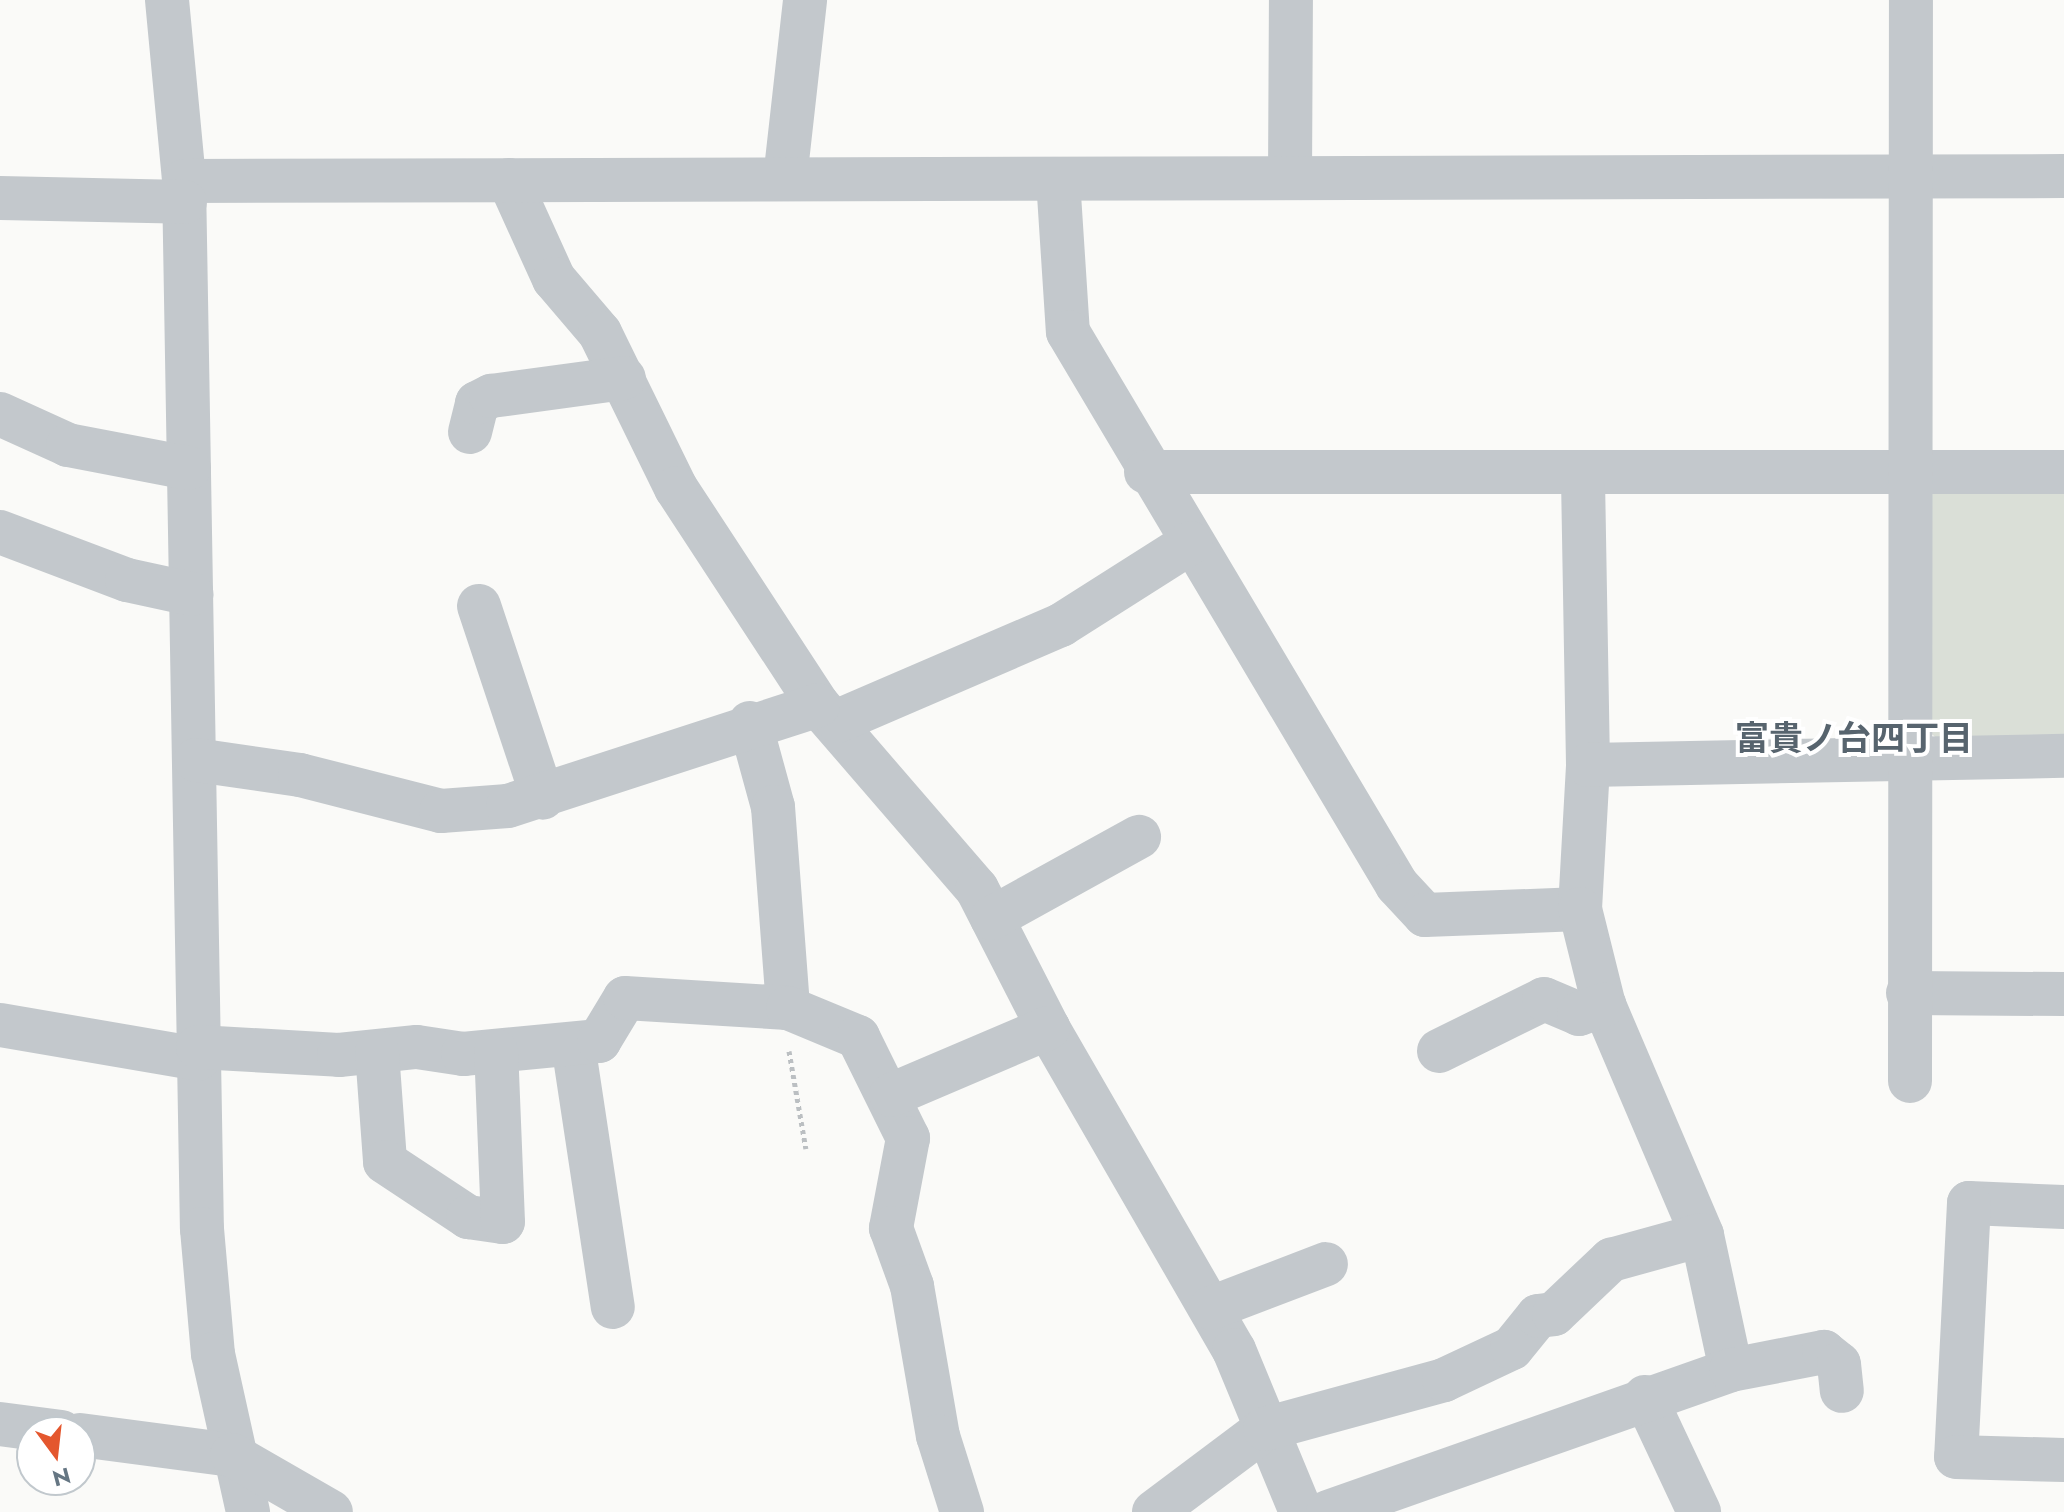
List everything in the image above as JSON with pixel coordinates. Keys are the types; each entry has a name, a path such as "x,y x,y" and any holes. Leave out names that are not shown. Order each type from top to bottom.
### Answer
{"street":[{"path":"167,0 185,192 202,1229 232,1455 248,1512"},
{"path":"785,179 805,0"},
{"path":"1290,178 1291,0"},
{"path":"1910,1081 1908,993 1916,760 1909,472 1913,177 1911,0"},
{"path":"0,198 509,180 2064,176"},
{"path":"1058,179 1068,332 1146,472 1397,885 1425,915 1580,909"},
{"path":"509,180 554,279 600,333 676,488 828,713 958,861 992,918 1048,1028 1211,1308 1301,1512"},
{"path":"470,432 477,403 491,396 624,378"},
{"path":"0,414 68,445 189,468"},
{"path":"1146,472 2064,472"},
{"path":"1583,472 1588,765 1580,909 1604,1005 1702,1235 1731,1370"},
{"path":"0,532 127,580 191,594"},
{"path":"196,760 300,775 441,811 543,798 750,723 828,713 1061,625 1190,543"},
{"path":"479,606 543,798"},
{"path":"750,723 773,807 788,1008"},
{"path":"1588,765 2064,756"},
{"path":"992,918 1139,837"},
{"path":"1908,993 2064,994"},
{"path":"0,1025 198,1053 496,1051 599,1041 625,998 788,1008 858,1037 891,1095 908,1138 891,1228 912,1286 938,1436 962,1512"},
{"path":"1439,1051 1544,999 1579,1014 1604,1005"},
{"path":"891,1095 1048,1028"},
{"path":"573,1044 613,1307"},
{"path":"377,1052 385,1162 468,1217 503,1222 496,1051"},
{"path":"2064,1207 1969,1203 1956,1457 2064,1460"},
{"path":"1154,1512 1265,1429 1444,1380 1512,1348 1538,1316 1554,1314 1611,1260 1702,1235"},
{"path":"1211,1308 1326,1264"},
{"path":"1328,1512 1645,1397 1731,1370 1824,1352 1839,1364 1842,1391"},
{"path":"1645,1397 1699,1512"},
{"path":"96,1437 232,1455 331,1512"}],"path":[{"path":"788,1008 806,1149"}],"shaded area":[{"path":"1935,477 2064,478 2064,743 1944,745 1925,728 1921,503"}],"district":[{"name":"富貴ノ台四丁目","path":"1854,739"}]}
